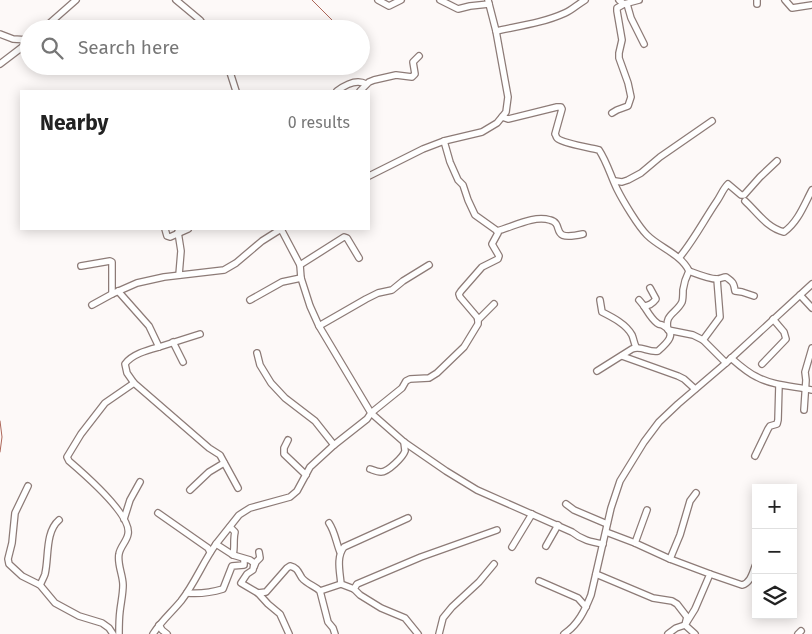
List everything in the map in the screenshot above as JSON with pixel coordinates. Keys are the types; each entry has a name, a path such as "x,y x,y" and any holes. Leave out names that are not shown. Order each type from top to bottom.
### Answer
{"street":[{"path":"53,20 76,0"},
{"path":"176,0 200,20"},
{"path":"378,0 389,6 401,0"},
{"path":"370,176 444,141 482,132 498,124 506,112 508,97 496,31 488,2 458,9 440,0"},
{"path":"496,31 548,20 568,12 576,2 585,0"},
{"path":"612,113 628,106 631,100 619,53 622,40 617,11 623,3 639,0"},
{"path":"785,0 792,8 812,5"},
{"path":"623,3 644,44"},
{"path":"0,34 20,39"},
{"path":"0,64 20,49"},
{"path":"361,90 366,84 374,80 396,75 412,77 415,74 413,62 420,56"},
{"path":"231,75 236,90"},
{"path":"338,90 352,83 363,82 366,84"},
{"path":"502,117 508,119 561,107 556,137 568,143 599,150 617,189 648,236 679,258 689,270 702,276 717,279 726,277 733,282 736,291 754,296"},
{"path":"615,182 628,180 641,173 660,157 712,121"},
{"path":"444,141 450,162 458,180 463,185 475,215 497,231"},
{"path":"679,258 695,237 728,184 741,195 744,195 778,162"},
{"path":"745,201 772,228 784,232 790,228 796,219 812,190"},
{"path":"497,231 519,223 545,219 556,222 558,232 561,235 568,237 583,234"},
{"path":"165,230 167,236 170,237 185,230"},
{"path":"92,305 137,283 164,277 224,270 279,230"},
{"path":"282,230 300,264 301,278 319,326 372,413 404,442 477,490 558,525 580,538 592,543 603,544"},
{"path":"478,320 460,297 460,294 482,267 498,259 499,256 492,244 498,234 497,231"},
{"path":"178,232 181,250 179,275"},
{"path":"300,264 344,237 347,238 359,258"},
{"path":"81,266 112,262 115,293 149,326 159,347"},
{"path":"319,326 378,293 392,290 429,264"},
{"path":"600,300 602,312 613,317 631,333 636,347 650,352 658,351 670,338 667,326 668,318 682,300 689,270"},
{"path":"250,300 282,282 301,278"},
{"path":"703,340 720,317 717,279"},
{"path":"569,633 582,615 590,596 611,508 620,481 644,442 659,422 812,284"},
{"path":"644,306 648,306 656,299 650,288"},
{"path":"800,295 812,308"},
{"path":"639,300 658,324 668,330 693,335 703,340 728,360 756,377 780,385 809,389"},
{"path":"153,634 181,601 199,574 210,552 238,516 250,508 290,497 297,491 310,467 402,388 406,381 429,378 437,373 464,347 478,324 478,320 494,304"},
{"path":"762,364 786,339 784,332 773,319"},
{"path":"200,334 147,350 129,359 125,364 127,374 134,383 209,448 220,455 238,488"},
{"path":"174,342 183,362"},
{"path":"597,371 636,347"},
{"path":"804,410 809,389 805,372 812,348"},
{"path":"257,353 260,365 271,383 285,398 315,421 334,445"},
{"path":"622,356 678,376 695,389"},
{"path":"119,634 123,582 119,565 119,554 128,534 128,526 124,518 97,486 67,457 81,434 105,404 134,383"},
{"path":"755,456 770,426 777,424 780,385"},
{"path":"288,440 284,448 284,454 306,475"},
{"path":"370,469 379,472 388,470 402,456 405,450 404,442"},
{"path":"190,490 209,472 224,463"},
{"path":"124,518 130,500 140,482"},
{"path":"28,486 15,513 12,543 8,559 9,564 22,576 40,585 55,603 80,616 102,624 109,628 113,634"},
{"path":"670,559 680,535 690,501 696,493"},
{"path":"566,504 574,510 607,524"},
{"path":"635,543 646,510"},
{"path":"158,513 208,548 210,552"},
{"path":"512,547 532,514"},
{"path":"340,552 344,547 408,518"},
{"path":"40,585 45,574 51,530 59,520"},
{"path":"329,523 340,552 341,584"},
{"path":"546,546 558,525"},
{"path":"230,527 235,532 234,555"},
{"path":"354,589 357,584 422,557 497,530"},
{"path":"606,532 670,559 742,585 748,582 752,573"},
{"path":"216,544 234,555 250,560 254,567"},
{"path":"259,552 260,558 253,570 241,583 258,593 280,614 289,634"},
{"path":"187,592 197,594 209,593 223,588 232,566 244,565 244,559"},
{"path":"439,634 443,618 494,564"},
{"path":"258,593 266,592 287,568 294,566 302,578 320,591 328,622 335,634"},
{"path":"702,571 706,582"},
{"path":"596,574 653,598 672,601 677,604 687,617 685,625"},
{"path":"668,634 676,628 685,625 710,574"},
{"path":"539,581 578,598 586,607"},
{"path":"320,591 341,584 354,589 381,608 405,618 418,634"},
{"path":"159,625 167,634"},
{"path":"685,625 695,634"}],"waterway":[{"path":"312,0 332,20"},
{"path":"0,421 2,437 0,452"}]}
